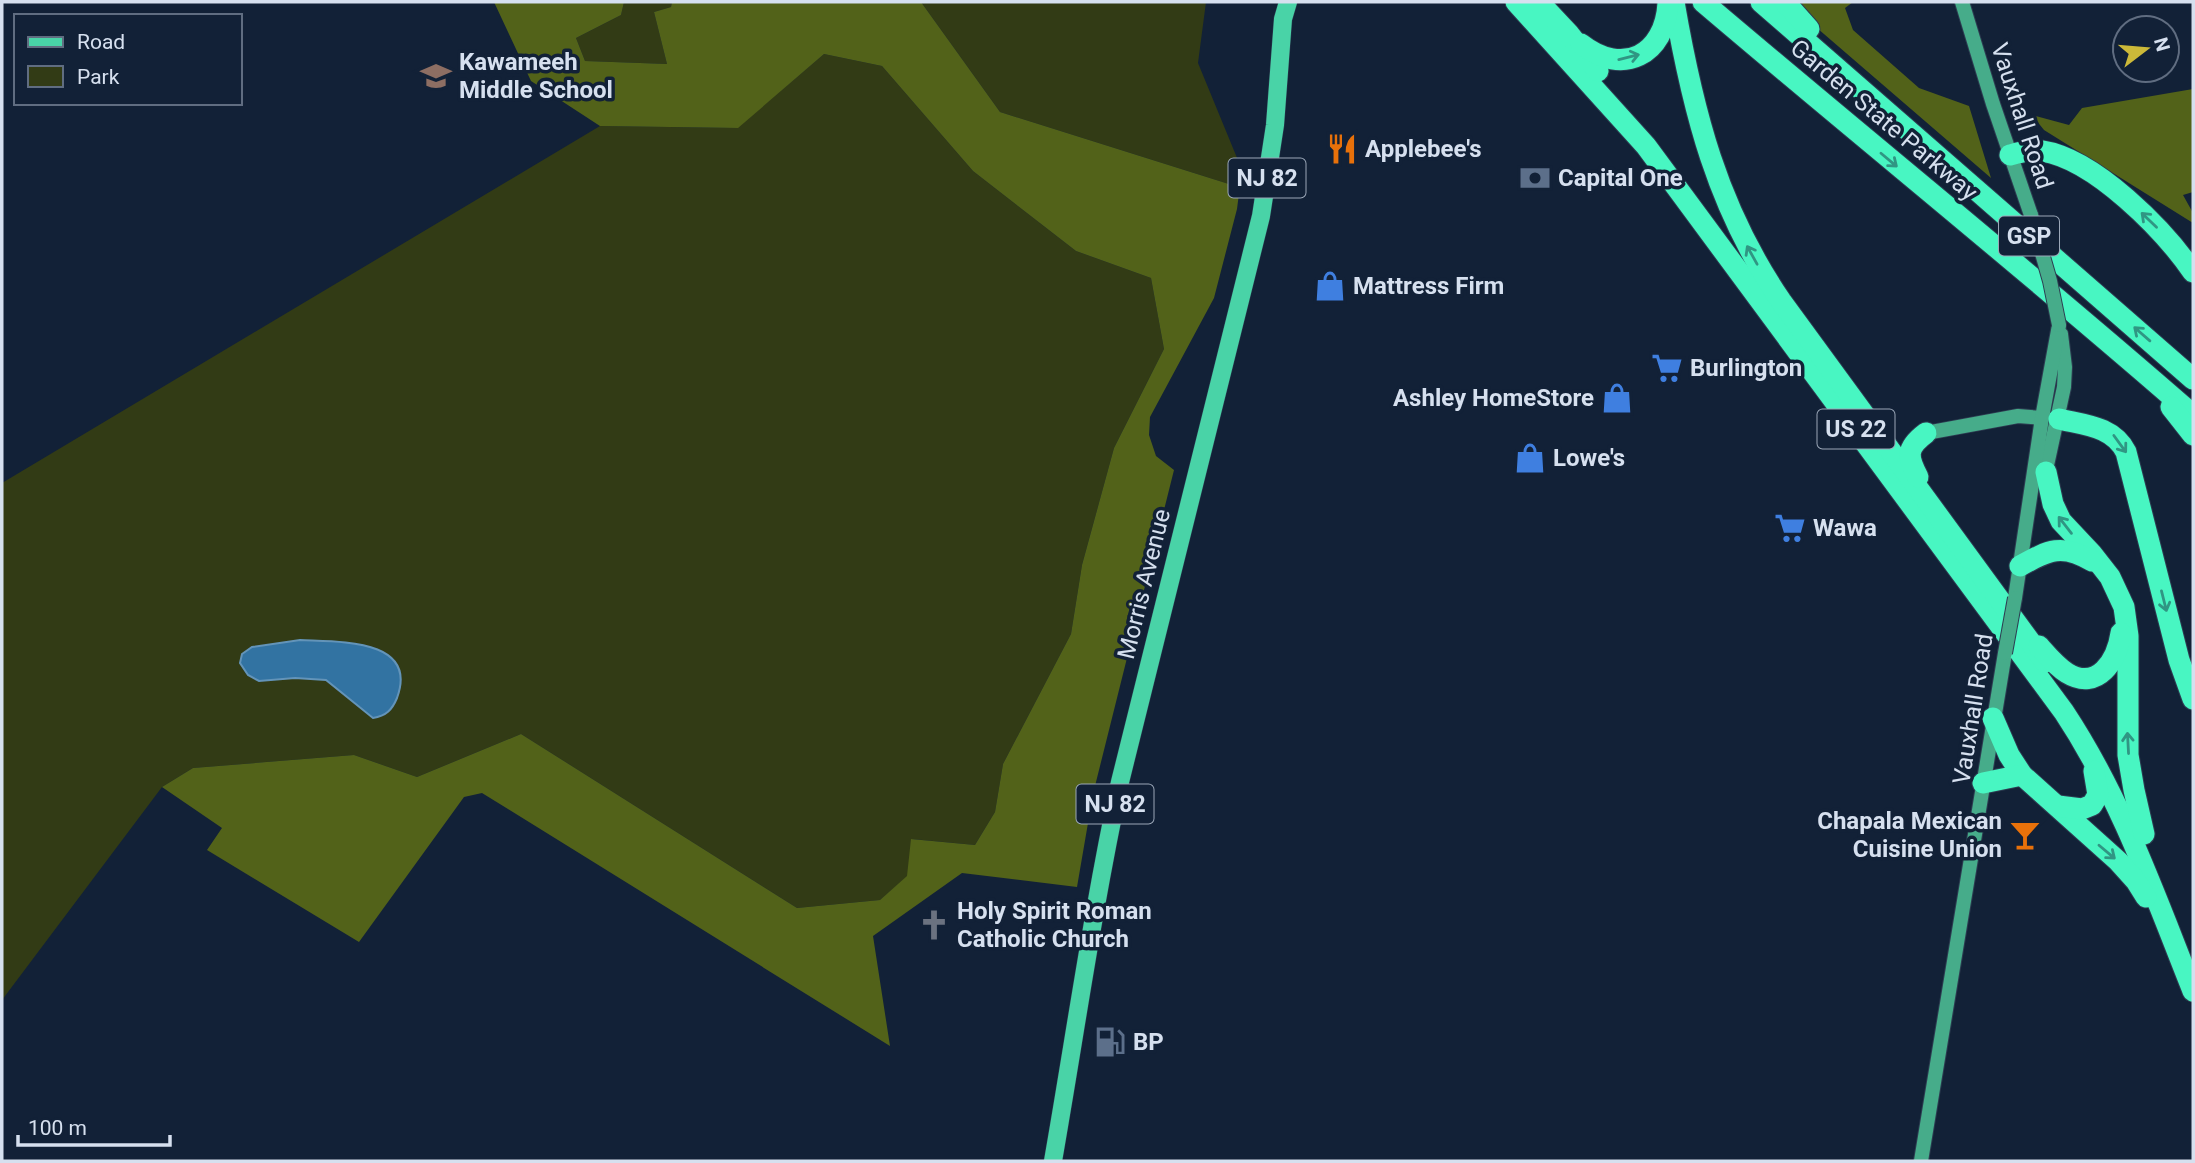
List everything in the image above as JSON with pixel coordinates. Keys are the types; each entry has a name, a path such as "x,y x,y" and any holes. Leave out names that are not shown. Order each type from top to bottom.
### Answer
{"highway":[{"name":"US 22","path":"1516,2 1646,146 2058,704 2091,755 2122,817 2193,991"},
{"path":"1539,2 1569,34 1630,113 1646,146"},
{"name":"Garden State Parkway","path":"1761,2 2193,379"},
{"path":"1785,2 1866,93"},
{"name":"US 22","path":"1682,3 1684,64 1694,106 1734,220 1766,278 2021,628 2096,738 2123,787 2144,834 2193,958"},
{"path":"1569,34 1600,56 1611,60 1629,58 1645,51 1660,37 1682,3"},
{"name":"Garden State Parkway","path":"1682,3 1750,58 1837,116 2024,268 2193,415"},
{"path":"2010,155 2031,150 2045,152 2066,158 2079,166 2112,188 2150,221 2193,272"},
{"path":"2142,370 2193,435"},
{"path":"1867,418 1893,433 1926,433"},
{"path":"2050,419 2108,432 2120,442 2126,452 2179,660 2193,699"},
{"path":"1926,433 1913,444 1910,457 1930,505"},
{"path":"2046,472 2053,504 2061,522 2113,581 2121,599 2128,628 2129,763 2144,834"},
{"path":"2020,566 2043,553 2060,550 2078,553 2102,568"},
{"path":"2021,628 2063,670 2078,678 2088,678 2098,675 2106,668 2117,651 2121,629 2121,599"},
{"path":"1993,718 2008,755 2022,775 2130,874 2169,930"},
{"path":"2058,806 2082,809 2095,803 2098,790 2091,755"},
{"path":"1983,783 2022,775"}],"main road":[{"name":"Morris Avenue","path":"1053,1161 1090,933 1120,782 1261,216 1275,125 1285,11 1278,12 1278,2"}],"street":[{"name":"Vauxhall Road","path":"1921,1161 2029,512 2050,419 2066,373 2050,281 1962,2"},
{"name":"Vauxhall Road","path":"2029,512 2042,487 2046,472 2050,371 2059,325"},
{"path":"1926,433 2018,416 2050,419"}],"green space":[{"path":"494,2 624,2 621,15 576,38 585,61 667,64 654,12 671,7 672,2 921,2 1000,112 1232,185 1241,178 1237,209 1214,298 1150,417 1149,435 1156,456 1174,470 1093,794 1077,887 962,873 873,936 890,1046 482,793 464,797 359,942 207,850 222,828 162,787 193,768 354,755 417,777 521,734 797,908 880,900 907,876 911,839 975,845 995,812 1003,764 1071,634 1082,565 1114,448 1164,349 1151,278 1076,251 973,171 882,66 824,54 738,128 600,126 531,81"},
{"path":"624,2 672,2 671,7 654,12 667,64 585,61 576,38 621,15"},
{"path":"921,2 1206,2 1198,63 1242,170 1241,178 1232,185 1000,112"},
{"path":"1798,2 1853,2 1845,8 1853,30 1919,88 1969,106 1991,178 1817,28"},
{"path":"824,54 882,66 973,171 1076,251 1151,278 1164,349 1114,448 1082,565 1071,634 1003,764 995,812 975,845 912,839 908,876 880,900 797,908 521,734 417,777 354,755 193,768 162,787 2,1000 2,483 600,126 737,128"},
{"path":"2193,89 2193,192 2183,195 2193,213 2193,223 2044,130 2032,115 2069,125 2082,108"}],"water":[{"path":"300,640 353,643 386,654 396,664 401,678 393,706 385,714 373,718 326,680 295,678 259,681 248,675 240,663 242,654 252,647"}],"place":[{"name":"Kawameeh Middle School","path":"436,76"},
{"name":"Applebee's","path":"1342,149"},
{"name":"Capital One","path":"1535,178"},
{"name":"Mattress Firm","path":"1330,286"},
{"name":"Burlington","path":"1667,368"},
{"name":"Ashley HomeStore","path":"1617,398"},
{"name":"Lowe's","path":"1530,458"},
{"name":"Wawa","path":"1790,528"},
{"name":"Chapala Mexican Cuisine Union","path":"2025,835"},
{"name":"Holy Spirit Roman Catholic Church","path":"934,925"},
{"name":"BP","path":"1110,1042"}]}
